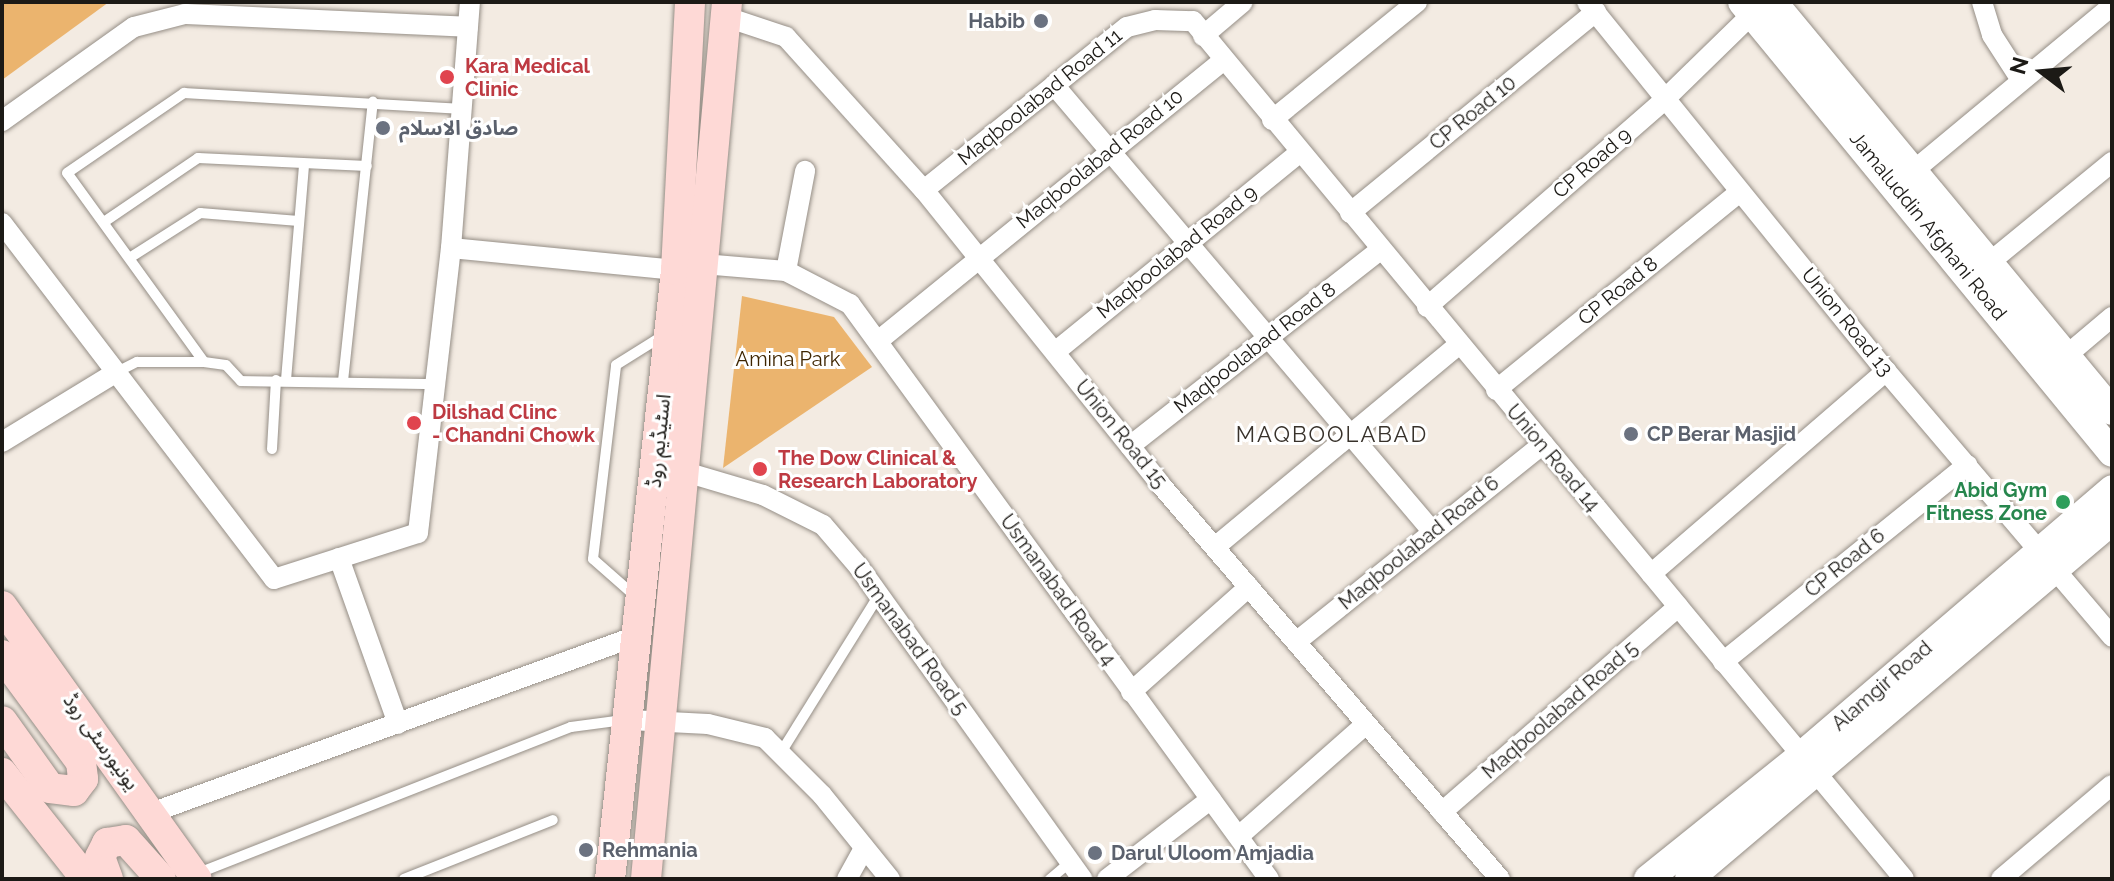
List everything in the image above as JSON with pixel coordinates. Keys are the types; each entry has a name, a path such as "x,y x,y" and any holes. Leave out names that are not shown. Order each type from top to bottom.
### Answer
{"main road":[{"name":"اسٹیڈیم روڈ","path":"610,879 645,720 682,471 689,267 690,2"},
{"name":"Jamaluddin Afghani Road","path":"1756,6 1912,172 2112,453"},
{"name":"Jamaluddin Afghani Road","path":"1756,6 1980,270 2067,355 2112,411"},
{"name":"اسٹیڈیم روڈ","path":"646,879 645,720 639,635 670,332 689,267 727,10"},
{"name":"Alamgir Road","path":"1689,879 1808,763 2047,560 2112,489"},
{"name":"Alamgir Road","path":"2047,560 2112,521"},
{"name":"یونیورسٹی روڈ","path":"2,606 196,877"},
{"path":"2,655 81,762 83,779 74,791 50,788 2,721"},
{"name":"Alamgir Road","path":"1648,879 1808,763"},
{"path":"2,773 86,879"},
{"path":"108,879 100,857 107,843 126,840 161,879"}],"street":[{"path":"2,223 274,579 418,533 451,248 470,2"},
{"path":"1203,36 1243,2"},
{"path":"1272,120 1417,2"},
{"path":"1982,2 1992,35 2021,80"},
{"name":"CP Road 9","path":"1427,307 1664,100 1756,6"},
{"path":"1912,172 2112,6"},
{"name":"Union Road 13","path":"1592,7 1664,100 1886,371 2112,637"},
{"name":"CP Road 10","path":"1350,213 1592,7"},
{"name":"Union Road 15","path":"727,10 786,37 924,190 1130,446 1500,879"},
{"path":"2,121 134,27 185,14 468,27"},
{"name":"Maqboolabad Road 11","path":"924,190 1127,27 1155,20 1193,21 1203,36"},
{"name":"Union Road 14","path":"1203,36 1904,879"},
{"name":"Maqboolabad Road 10","path":"978,257 1222,61"},
{"path":"1054,85 1270,336 1349,436 1433,532"},
{"name":"Maqboolabad Road 9","path":"1055,352 1300,152"},
{"path":"1980,270 2112,162"},
{"path":"786,271 805,171"},
{"name":"CP Road 8","path":"1496,390 1740,192"},
{"name":"Usmanabad Road 4","path":"451,248 689,267 786,271 850,304 1269,879"},
{"name":"Maqboolabad Road 8","path":"1130,446 1380,250"},
{"path":"878,341 978,257"},
{"path":"2067,355 2112,317"},
{"path":"1215,547 1458,345"},
{"path":"1651,574 1886,371"},
{"path":"2,442 115,373"},
{"name":"Maqboolabad Road 6","path":"1296,642 1543,444"},
{"name":"CP Road 6","path":"1723,662 1967,465"},
{"name":"Usmanabad Road 5","path":"682,471 763,495 823,525 879,595 1082,879"},
{"path":"339,558 398,724"},
{"path":"1131,692 1249,587"},
{"name":"Maqboolabad Road 5","path":"1442,812 1678,607"},
{"path":"151,813 639,635"},
{"path":"645,720 708,724 765,738 890,879"},
{"path":"1239,836 1366,724"},
{"path":"2001,879 2112,785"},
{"path":"1107,879 1211,799"},
{"path":"847,879 864,848"}],"lane":[{"path":"204,362 131,257 67,173 184,93 463,109"},
{"path":"343,381 373,102"},
{"path":"104,222 198,158 367,166"},
{"path":"272,449 304,164"},
{"path":"131,257 200,213 299,221"},
{"path":"642,603 593,559 616,365 670,332"},
{"path":"115,373 137,362 204,362 226,365 241,381 435,384"},
{"path":"780,754 879,595"},
{"path":"196,877 571,727 645,720"},
{"path":"404,879 553,820"},
{"path":"1050,879 1070,862"}],"green space":[{"path":"2,2 109,2 2,80"},
{"name":"Amina Park","path":"742,296 834,317 872,367 723,468"}],"place":[{"name":"Habib","path":"1041,21"},
{"name":"Kara Medical Clinic","path":"447,77"},
{"name":"صادق الاسلام","path":"383,128"},
{"name":"Dilshad Clinc - Chandni Chowk","path":"414,423"},
{"name":"CP Berar Masjid","path":"1631,434"},
{"name":"The Dow Clinical & Research Laboratory","path":"760,469"},
{"name":"Abid Gym Fitness Zone","path":"2063,502"},
{"name":"Rehmania","path":"586,850"},
{"name":"Darul Uloom Amjadia","path":"1095,853"}],"district":[{"name":"MAQBOOLABAD","path":"1332,435"}]}
